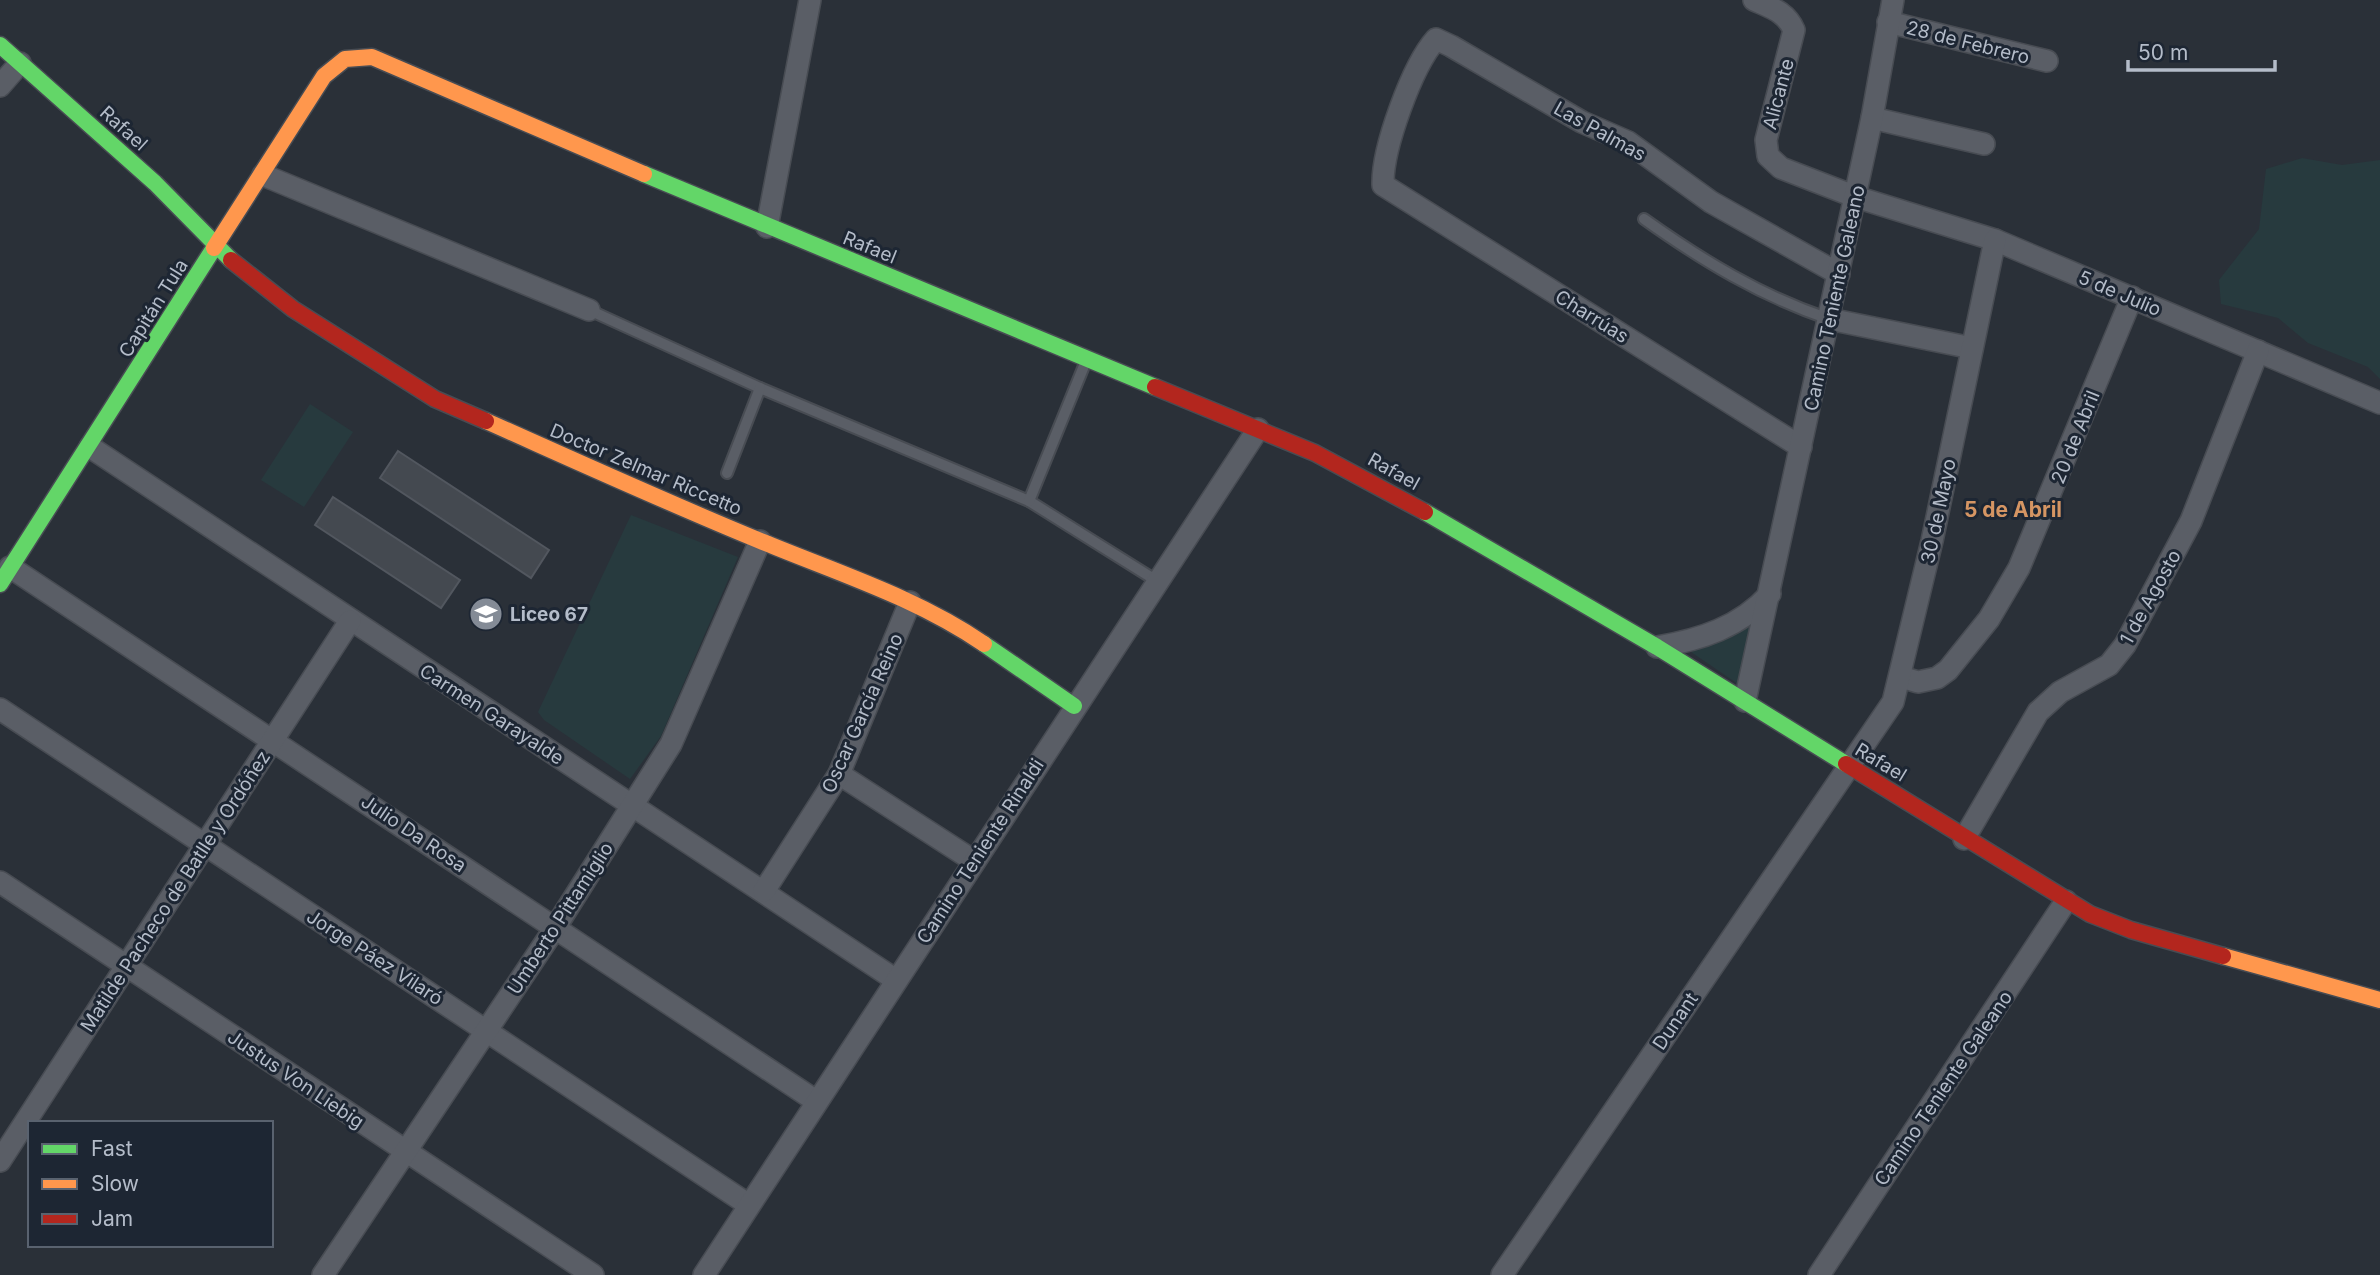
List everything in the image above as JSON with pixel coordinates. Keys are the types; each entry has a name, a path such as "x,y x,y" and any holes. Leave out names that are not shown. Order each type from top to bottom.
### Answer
{"street":[{"path":"767,227 810,0"},
{"name":"Alicante","path":"1754,0 1779,11 1789,19 1794,30 1766,140 1768,156 1781,168 1856,197"},
{"name":"Camino Teniente Galeano","path":"1745,701 1856,197 1893,0"},
{"name":"28 de Febrero","path":"1888,22 2048,61"},
{"name":"Las Palmas","path":"1432,43 1436,39 1451,46 1582,122 1628,142 1711,202 1839,274"},
{"name":"Charrúas","path":"1432,43 1418,62 1399,114 1382,167 1383,186 1801,447"},
{"name":"Rafael","path":"0,45 155,183 217,246"},
{"name":"Rafael","path":"345,59 372,57 767,227 1258,429 1367,479 1657,647 2066,901 2131,930 2380,1000"},
{"name":"Capitán Tula","path":"5,575 90,447 324,76 345,59"},
{"path":"0,86 20,63"},
{"path":"1872,118 1984,144"},
{"path":"263,175 589,310"},
{"name":"5 de Julio","path":"1856,197 1995,240 2380,403"},
{"name":"30 de Mayo","path":"1847,766 1893,702 1901,677 1995,240"},
{"name":"Doctor Zelmar Riccetto","path":"217,246 244,273 293,309 435,399 760,541 910,602 954,624 1074,706"},
{"name":"20 de Abril","path":"1901,677 1918,682 1937,678 1948,670 1989,619 2019,568 2132,297"},
{"path":"1829,319 1972,348"},
{"name":"1 de Agosto","path":"1964,839 2038,712 2060,692 2109,665 2132,635 2191,521 2258,351"},
{"name":"Camino Teniente Rinaldi","path":"704,1275 1074,706 1258,429"},
{"name":"Carmen Garayalde","path":"90,447 896,980"},
{"name":"Umberto Pittamiglio","path":"323,1275 555,928 671,744 760,541"},
{"name":"Julio Da Rosa","path":"5,575 273,740 816,1101"},
{"path":"1657,647 1687,642 1731,625 1756,610 1770,594"},
{"name":"Oscar García Reino","path":"764,891 839,774 910,602"},
{"name":"Matilde Pacheco de Batlle y Ordóñez","path":"0,1161 350,621"},
{"name":"Jorge Páez Vilaró","path":"0,709 749,1205"},
{"name":"Dunant","path":"1503,1275 1847,766"},
{"path":"839,774 974,861"},
{"name":"Justus Von Liebig","path":"0,882 593,1275"},
{"name":"Camino Teniente Galeano","path":"1819,1275 2066,901"}],"lane":[{"path":"1644,219 1747,286 1789,306 1829,319"},
{"path":"589,310 760,388 1028,501 1157,581"},
{"path":"1028,501 1086,359"},
{"path":"727,473 760,388"}],"green space":[{"path":"2302,158 2342,165 2380,160 2380,379 2368,367 2308,343 2278,318 2221,304 2219,280 2259,229 2266,169"},
{"path":"310,404 353,432 304,507 261,480"},
{"path":"631,515 738,557 661,736 630,779 544,720 538,712"},
{"path":"1748,627 1753,631 1738,684 1691,652"}],"building":[{"path":"398,451 549,550 531,578 380,478"},
{"path":"333,497 460,580 441,608 315,525"}],"traffic: fast":[{"path":"0,45 155,183 231,260"},
{"path":"644,174 1155,387"},
{"path":"0,584 214,248"},
{"path":"1425,512 1657,647 1846,764"},
{"path":"984,644 1074,706"}],"traffic: slow":[{"path":"214,248 324,76 345,59 372,57 644,174"},
{"path":"486,421 693,513 876,587 932,613 984,644"},
{"path":"2223,956 2380,1000"}],"traffic: jam":[{"path":"231,260 293,309 435,399 486,421"},
{"path":"1155,387 1315,453 1425,512"},
{"path":"1846,764 2090,914 2131,930 2223,956"}],"place":[{"name":"Liceo 67","path":"486,614"}],"district":[{"name":"5 de Abril","path":"2013,510"}]}
